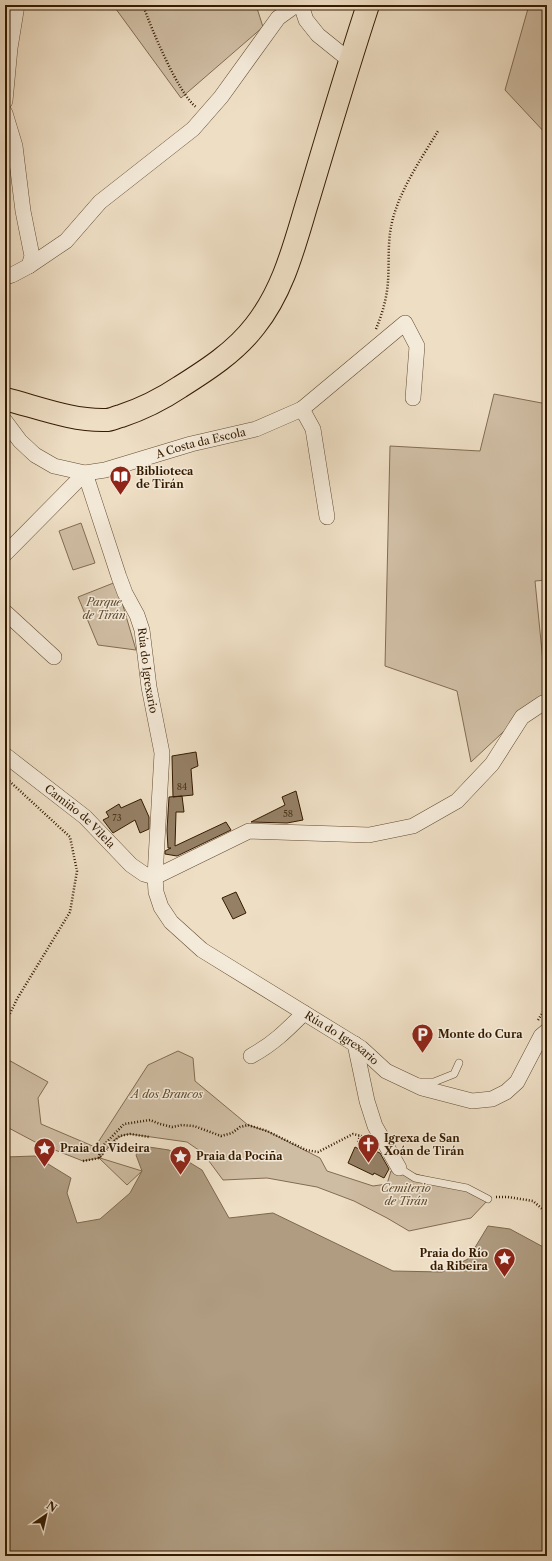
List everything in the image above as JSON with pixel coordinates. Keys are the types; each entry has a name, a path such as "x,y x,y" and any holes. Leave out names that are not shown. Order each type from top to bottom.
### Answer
{"main road":[{"path":"5,399 73,417 107,420 135,412 167,396 207,370 233,349 255,326 276,294 299,231 368,5"}],"street":[{"path":"5,101 10,48 17,5"},
{"path":"5,276 12,275 30,266 66,241 100,202 192,129 221,97 278,18 296,5"},
{"path":"301,5 306,20 318,35 350,60"},
{"path":"5,113 15,146 23,211 32,256 30,266"},
{"name":"A Costa da Escola","path":"5,421 20,441 35,455 54,466 85,473 105,470 191,444 256,429 302,409 406,323 417,346 412,398"},
{"path":"302,409 313,429 327,517"},
{"path":"5,554 85,473"},
{"name":"Rúa do Igrexario","path":"85,473 125,594 137,615 142,630 149,687 162,753 155,877 156,892 161,907 171,922 202,950 355,1044 386,1071 422,1088 472,1101 492,1099 506,1092 517,1082 541,1036 547,1031"},
{"path":"5,612 54,657"},
{"path":"155,877 249,832 369,835 413,826 457,802 492,764 522,717 542,703 547,704"},
{"name":"Camiño de Vilela","path":"5,755 85,817 130,865 144,874 155,877"},
{"path":"251,1056 268,1047 304,1013"},
{"path":"355,1044 367,1101 375,1126 399,1168"}],"lane":[{"path":"408,1082 434,1082 454,1074 459,1063"},
{"path":"399,1168 415,1178 467,1188 488,1199"}],"path":[{"path":"143,5 157,42 177,80 190,102 206,115"},
{"path":"375,330 381,317 387,290 391,226 403,190 438,131"},
{"path":"5,777 70,837 77,871 70,912 17,1000 5,1024"},
{"path":"99,1158 100,1149 124,1124 150,1120 172,1127 182,1125 194,1126 221,1136 232,1133 240,1126 248,1125 267,1131 306,1150 318,1152 353,1134 382,1140"},
{"path":"83,1161 99,1158 119,1136 130,1134 150,1137"},
{"path":"358,1142 360,1136"},
{"path":"488,1199 508,1197 533,1201 547,1214"}],"green space":[{"path":"113,5 256,5 263,27 181,98"},
{"path":"529,5 547,5 547,135 505,90"},
{"path":"494,394 547,404 547,580 535,581 546,692 471,762 457,691 385,666 390,446 480,451"},
{"path":"81,523 95,563 73,570 59,531"},
{"name":"Parque de Tirán","path":"116,582 136,650 98,645 78,597"},
{"path":"178,1051 193,1058 195,1081 248,1125 267,1131 320,1158 327,1171 373,1186 387,1184 391,1171 397,1169 467,1188 487,1201 471,1218 409,1231 354,1201 317,1187 267,1178 223,1180 203,1153 187,1142 130,1134 114,1140 100,1158 142,1171 127,1185 99,1158 83,1161 37,1143 5,1126 5,1058 48,1082 38,1098 41,1124 95,1147 148,1065"}],"shaded area":[{"path":"142,1146 169,1150 202,1170 229,1218 273,1213 393,1271 442,1272 468,1259 488,1226 510,1229 547,1249 547,1556 5,1556 5,1157 35,1156 71,1178 67,1193 77,1223 100,1219 130,1193 142,1171 136,1155"}],"building":[{"path":"196,752 198,766 191,769 193,795 173,797 172,756"},
{"path":"296,791 303,820 287,823 251,822 285,805 282,797"},
{"path":"182,796 184,812 176,812 175,846 226,822 231,830 177,856 165,854 165,851 171,848 168,848 167,830 169,797"},
{"path":"141,799 149,817 149,829 140,833 135,820 113,833 103,820 109,817 106,812 119,804 121,808"},
{"path":"236,892 246,913 233,919 222,898"},
{"name":"Igrexa de San Xoán de Tirán","path":"355,1147 371,1155 373,1150 380,1153 389,1169 384,1178 374,1173 373,1175 348,1163"}],"place":[{"name":"Biblioteca de Tirán","path":"120,496"},
{"name":"Monte do Cura","path":"423,1054"},
{"name":"Igrexa de San Xoán de Tirán","path":"369,1164"},
{"name":"Praia da Videira","path":"44,1168"},
{"name":"Praia da Pociña","path":"180,1176"},
{"name":"Praia do Río da Ribeira","path":"504,1278"}],"park label":[{"name":"A dos Brancos","path":"167,1094"},
{"name":"Cemiterio de Tirán","path":"406,1194"}]}
